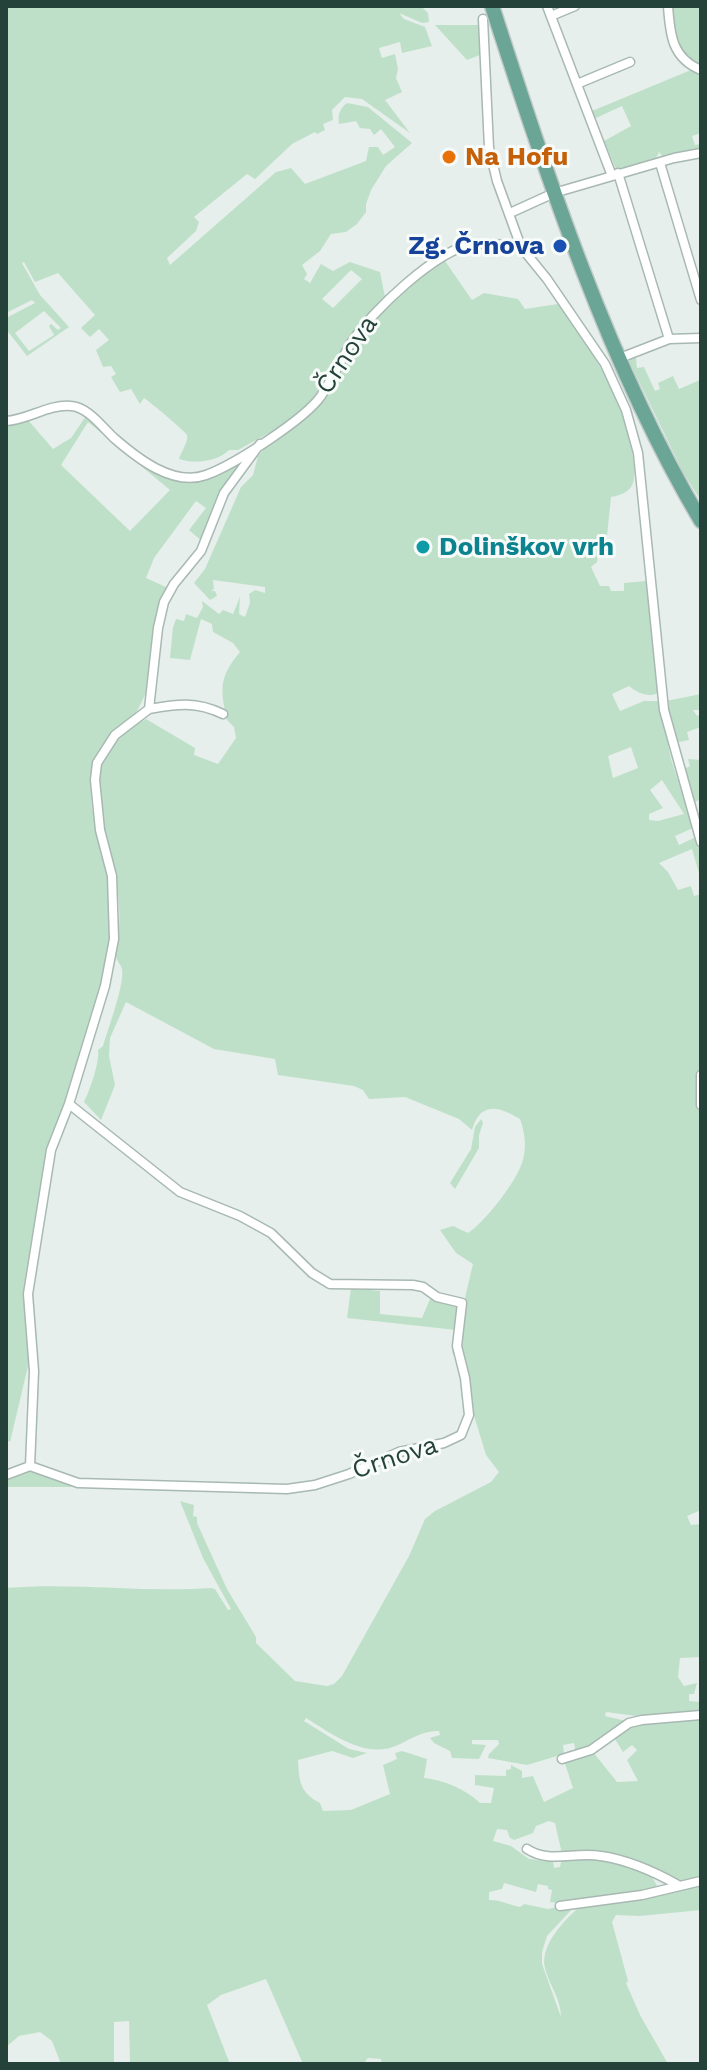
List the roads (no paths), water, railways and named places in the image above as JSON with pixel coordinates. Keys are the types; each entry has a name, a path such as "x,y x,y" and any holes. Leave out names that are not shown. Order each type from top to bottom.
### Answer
{"main road":[{"path":"492,6 554,193 620,358 672,472 701,521"}],"street":[{"path":"547,6 615,174 669,339"},
{"path":"551,16 575,6"},
{"path":"668,6 674,48 680,57 701,70"},
{"path":"483,19 489,148 497,181 521,247 547,279 605,364 626,410 638,453 664,710 701,842"},
{"path":"577,84 630,62"},
{"path":"510,213 554,193 701,153"},
{"path":"660,163 701,300"},
{"name":"Črnova","path":"6,421 19,421 53,408 71,406 82,409 147,463 171,475 203,477 260,444 316,402 352,341 390,295 445,257 470,245 521,247"},
{"path":"620,358 669,339 701,338"},
{"path":"149,709 164,602 174,584 201,551 224,493 260,444"},
{"path":"6,1475 30,1466 34,1371 28,1294 51,1150 69,1104 105,986 114,939 112,876 96,804 97,763 115,735 149,709 183,703 223,714"},
{"path":"701,1075 701,1105"},
{"name":"Črnova","path":"30,1466 78,1483 287,1489 315,1485 399,1452 444,1443 461,1435 469,1415 457,1346 462,1303 437,1297 423,1287 413,1285 330,1284 312,1273 271,1233 240,1216 180,1192 69,1104"},
{"path":"562,1759 591,1750 629,1723 701,1715"},
{"path":"527,1849 538,1856 550,1858 600,1856 661,1875 678,1885"},
{"path":"560,1906 642,1895 701,1881"}],"place":[{"name":"Na Hofu","path":"449,157"},
{"name":"Zg. Črnova","path":"560,246"},
{"name":"Dolinškov vrh","path":"423,547"}]}
